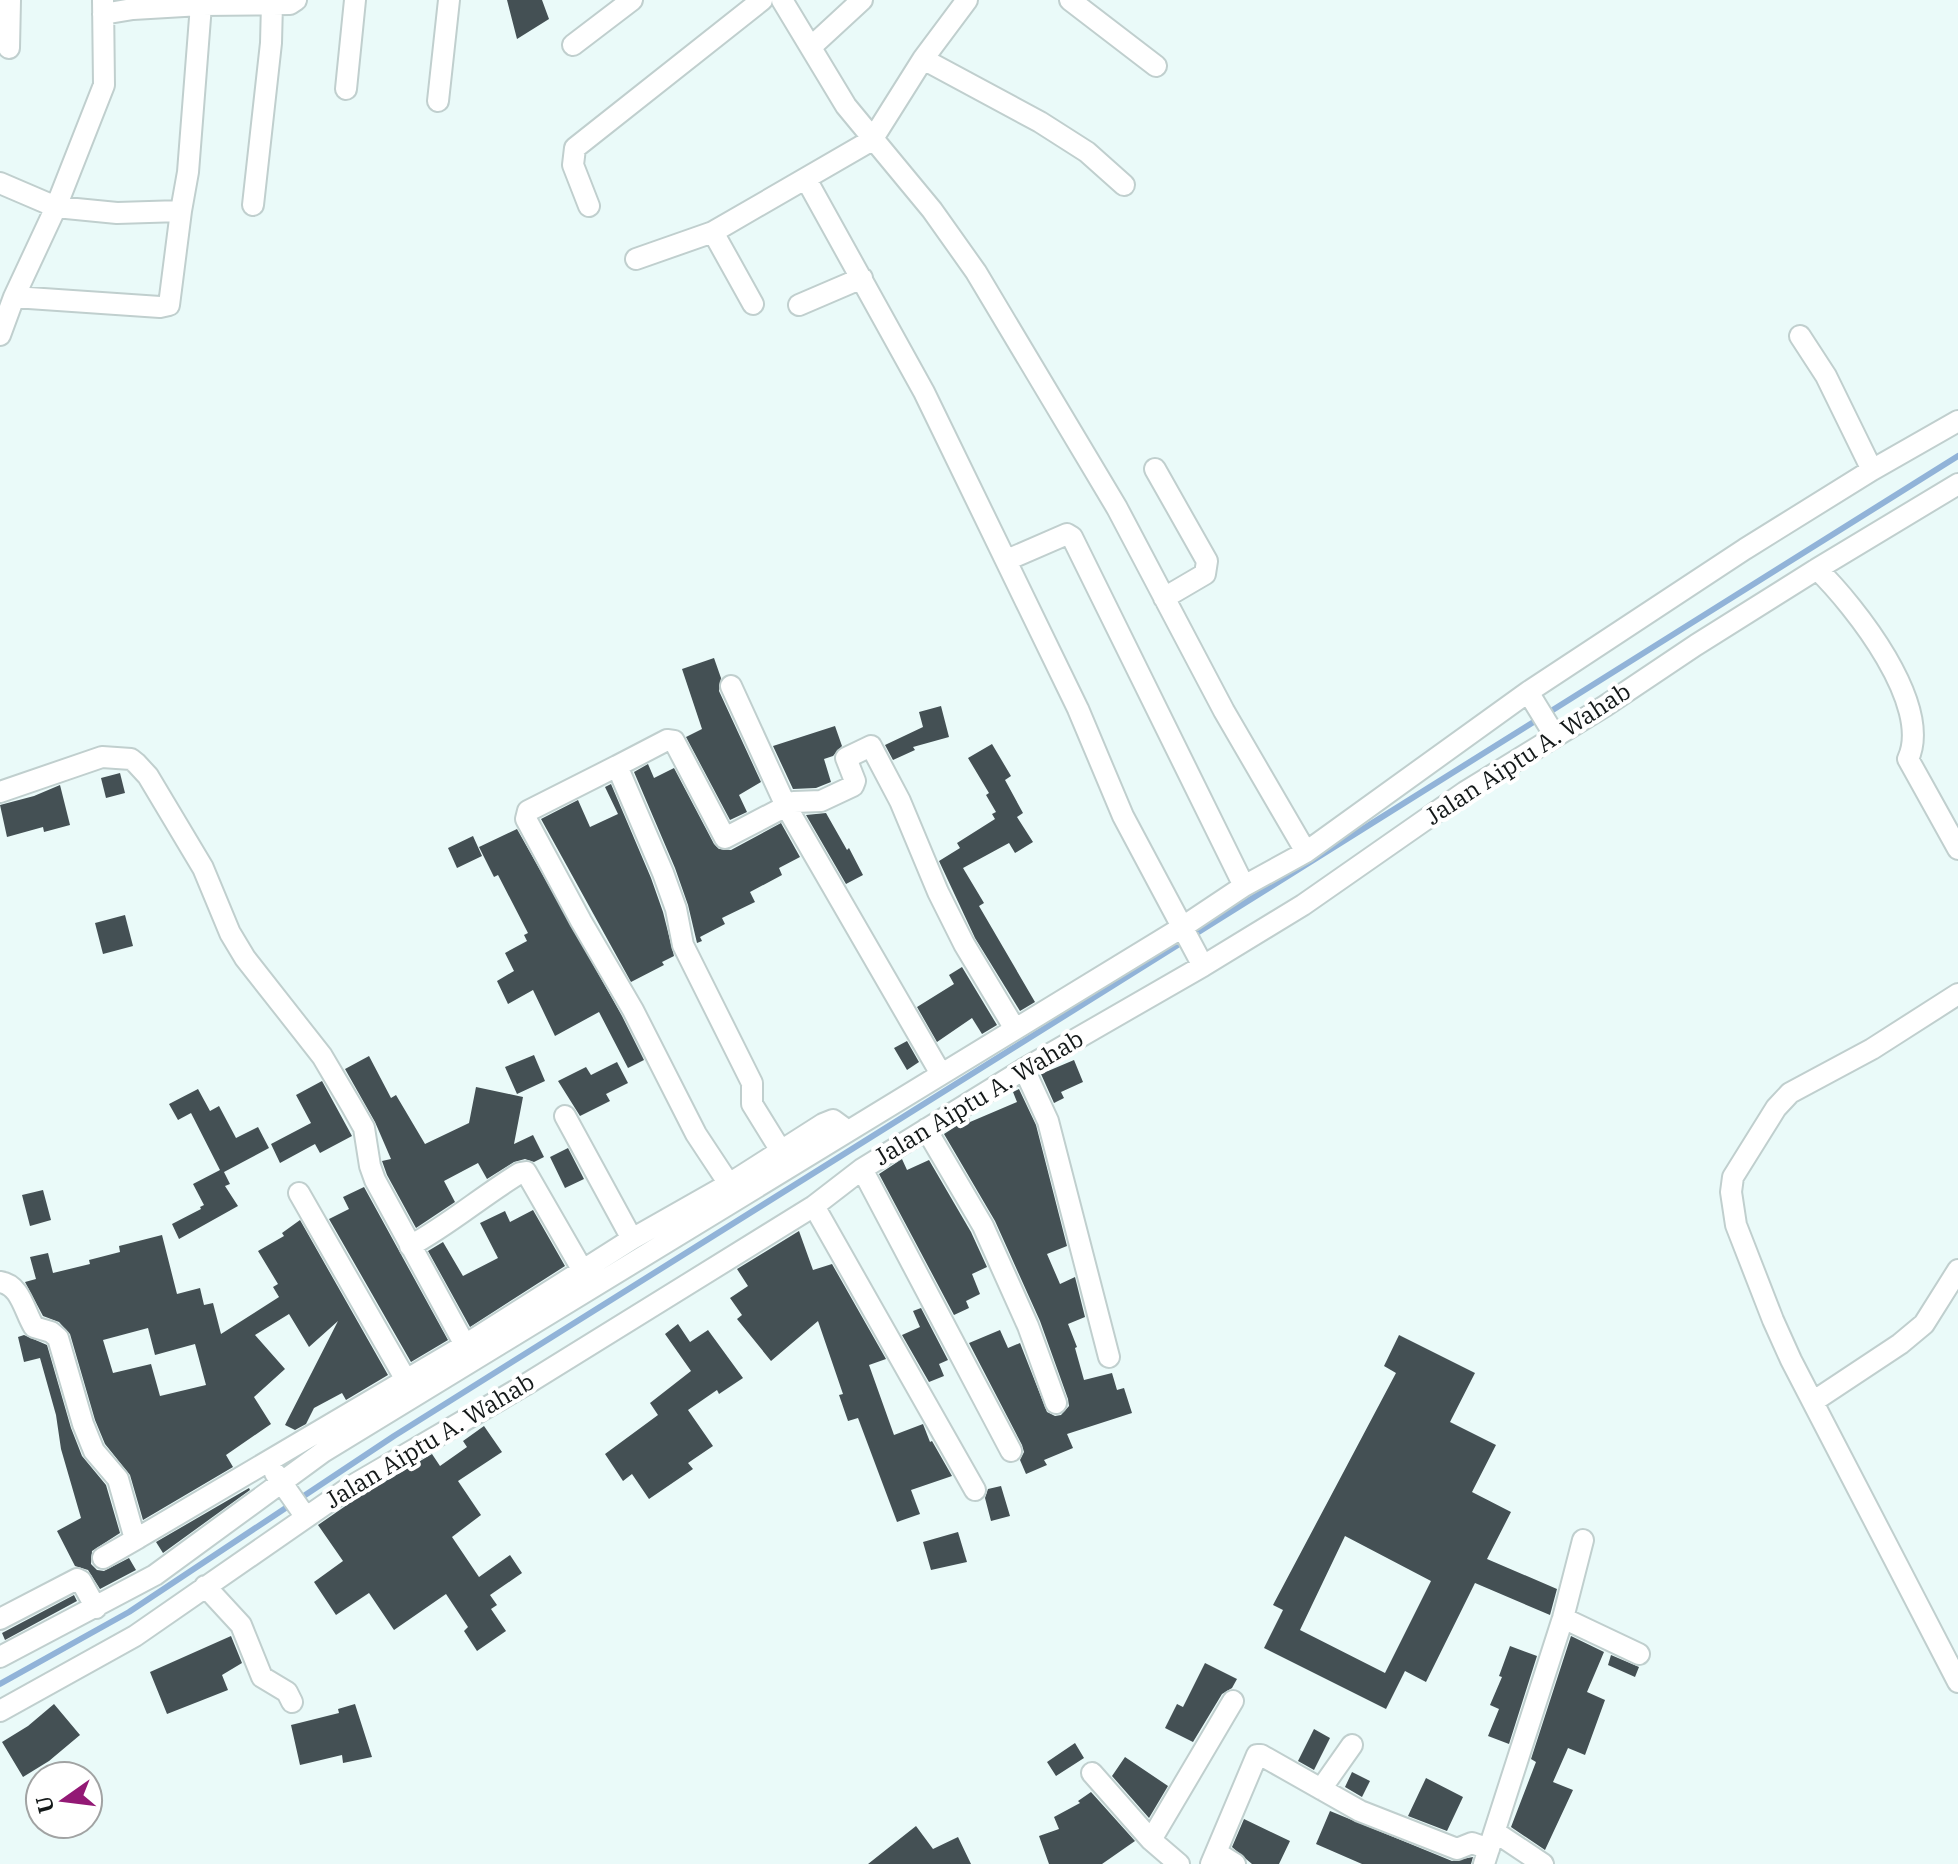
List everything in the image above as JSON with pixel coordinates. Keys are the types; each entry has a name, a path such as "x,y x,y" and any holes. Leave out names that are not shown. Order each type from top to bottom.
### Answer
{"street":[{"path":"9,48 10,0"},
{"path":"0,335 14,297 56,207 104,85 103,7 133,9 290,4 296,0"},
{"path":"346,89 355,0"},
{"path":"438,101 449,0"},
{"path":"573,45 632,0"},
{"path":"589,206 573,165 575,148 762,0"},
{"path":"782,0 846,106 932,210 976,272 1117,508 1224,711 1306,852"},
{"path":"811,47 862,0"},
{"path":"636,259 713,232 872,140 923,59 967,0"},
{"path":"1070,0 1156,66"},
{"path":"253,205 271,43 272,3"},
{"path":"14,297 166,307 170,301 188,172 201,5"},
{"path":"923,59 1040,122 1087,152 1124,185"},
{"path":"806,179 924,392 1078,709 1123,816 1202,964"},
{"path":"0,183 56,207 117,213 181,211"},
{"path":"713,232 753,304"},
{"path":"799,305 862,278"},
{"path":"1800,336 1826,376 1872,470"},
{"path":"0,1657 155,1575 336,1444 1015,1029 1184,932 1244,886 1306,852 1745,549 1958,421"},
{"path":"1155,469 1207,561 1208,568 1205,574 1164,598"},
{"name":"Jalan Aiptu A. Wahab","path":"0,1711 135,1636 304,1514 525,1385 814,1206 862,1169 926,1129 1303,905 1554,734 1958,484"},
{"path":"1007,560 1067,534 1072,537 1244,886"},
{"path":"1822,566 1887,657 1907,703 1915,732 1908,759 1958,849"},
{"path":"731,686 786,806 941,1074"},
{"path":"1530,696 1554,734"},
{"path":"729,1184 696,1134 633,1010 526,819 528,811 667,740 677,743 725,838 798,801 821,801 853,786 855,781 846,758 869,746 912,827 948,912 1015,1029"},
{"path":"0,792 102,757 131,759 148,776 203,868 230,933 270,992 322,1056 364,1128 375,1180 465,1345"},
{"path":"617,766 663,873 676,909 683,945 752,1083 752,1104 781,1151"},
{"path":"1958,994 1872,1049 1790,1093 1768,1120 1733,1177 1731,1192 1736,1225 1773,1320 1958,1682"},
{"path":"1024,1069 1048,1121 1109,1357"},
{"path":"565,1116 632,1239"},
{"path":"103,1558 465,1345 632,1239 729,1184 828,1121 838,1121 848,1131"},
{"path":"926,1129 983,1226 1028,1326 1056,1403"},
{"path":"862,1169 1011,1451"},
{"path":"410,1246 444,1226 487,1193 526,1172 583,1271"},
{"path":"299,1193 406,1380"},
{"path":"814,1206 975,1490"},
{"path":"1814,1401 1900,1344 1924,1324 1958,1270"},
{"path":"0,1282 14,1289 34,1327 51,1332 58,1338 83,1424 94,1451 118,1479 130,1523 138,1538"},
{"path":"268,1463 304,1514"},
{"path":"1489,1848 1563,1618 1583,1540"},
{"path":"0,1619 77,1579 96,1608"},
{"path":"205,1586 241,1625 262,1677 271,1685 283,1689 292,1702"},
{"path":"1563,1618 1639,1654"},
{"path":"1151,1840 1233,1701"},
{"path":"1321,1789 1352,1745"},
{"path":"1235,1864 1214,1859 1257,1755 1264,1756 1360,1811 1457,1849 1472,1843 1543,1864"},
{"path":"1092,1773 1151,1840 1179,1864"}],"building":[{"path":"507,0 542,0 549,19 517,39"},
{"path":"714,658 721,678 719,691 761,782 739,795 747,812 730,820 686,737 702,729 682,669"},
{"path":"941,706 949,737 913,747 915,750 893,760 885,745 923,727 919,712"},
{"path":"835,726 842,746 833,756 824,759 831,782 816,788 793,789 773,746"},
{"path":"992,744 1011,776 1005,780 1023,813 1017,817 1033,842 1015,853 1009,843 963,868 984,903 979,906 1035,1002 1020,1011 975,938 939,861 960,848 957,843 995,819 992,814 996,812 986,795 989,793 968,758"},
{"path":"648,764 654,778 674,768 719,849 731,850 781,823 800,857 779,868 782,875 750,892 755,902 722,918 725,924 700,937 702,941 697,943 675,868 634,772"},
{"path":"120,773 125,793 106,798 101,778"},
{"path":"611,784 651,878 674,956 662,962 664,965 631,982 541,819 578,800 590,827 618,814 605,787"},
{"path":"60,785 70,825 44,832 43,827 7,837 0,805"},
{"path":"826,813 863,875 846,884 806,815"},
{"path":"517,829 644,1060 628,1068 599,1012 555,1036 533,990 508,1004 497,981 514,971 505,953 527,941 524,935 528,933 498,875 494,877 479,847"},
{"path":"473,836 482,856 457,868 448,848"},
{"path":"125,915 133,946 103,954 95,923"},
{"path":"962,967 997,1025 982,1034 972,1018 937,1042 917,1007 954,984 949,975"},
{"path":"907,1041 919,1062 907,1070 894,1048"},
{"path":"534,1055 545,1081 517,1094 505,1067"},
{"path":"369,1056 391,1098 396,1095 425,1144 469,1123 476,1087 523,1097 514,1144 533,1135 544,1157 534,1162 525,1159 514,1162 487,1179 478,1163 444,1181 455,1202 416,1228 387,1175 382,1161 391,1159 375,1122 345,1069"},
{"path":"1074,1060 1083,1082 1061,1092 1064,1098 1054,1103 1041,1074"},
{"path":"617,1062 628,1083 606,1094 610,1101 580,1116 558,1081 586,1067 591,1075"},
{"path":"322,1081 352,1136 320,1153 315,1144 280,1163 271,1144 311,1123 296,1095"},
{"path":"198,1089 210,1111 219,1106 236,1138 258,1127 269,1148 224,1172 230,1184 225,1186 238,1206 179,1239 172,1224 204,1205 193,1184 220,1170 191,1113 178,1120 169,1104"},
{"path":"1019,1089 1036,1125 1067,1246 1047,1254 1060,1284 1075,1277 1085,1317 1068,1324 1084,1380 1112,1373 1117,1390 1124,1388 1132,1413 1067,1434 1073,1448 1044,1460 1047,1465 1026,1474 1020,1460 1024,1452 1022,1445 969,1343 1000,1330 1008,1348 1020,1343 1047,1412 1061,1415 1069,1406 1068,1399 1040,1321 995,1221 944,1134 969,1118 970,1122 1017,1102 1013,1092"},
{"path":"568,1148 584,1179 565,1188 550,1157"},
{"path":"902,1159 907,1170 929,1160 971,1232 987,1267 972,1274 980,1294 966,1301 969,1308 954,1315 879,1174"},
{"path":"364,1187 448,1340 411,1362 329,1219 349,1209 343,1197"},
{"path":"43,1190 51,1220 30,1226 22,1195"},
{"path":"533,1210 565,1266 470,1327 428,1251 443,1242 463,1276 498,1258 480,1223 505,1211 510,1222"},
{"path":"300,1220 388,1375 346,1400 342,1393 314,1408 306,1424 295,1430 285,1425 338,1321 309,1347 289,1314 255,1335 285,1369 254,1397 271,1424 226,1455 233,1467 143,1520 130,1475 105,1444 95,1420 70,1334 59,1322 43,1316 25,1282 36,1279 30,1257 48,1253 53,1273 90,1264 89,1260 120,1252 119,1246 162,1235 177,1294 200,1288 204,1305 213,1303 221,1334 279,1297 273,1287 278,1284 258,1251 284,1236 282,1233","holes":["148,1328 155,1355 195,1344 206,1385 160,1396 151,1364 113,1373 103,1340"]},
{"path":"799,1231 813,1270 832,1264 886,1359 869,1365 894,1435 923,1424 930,1442 952,1476 911,1490 920,1514 897,1522 858,1418 848,1421 839,1395 843,1394 818,1321 771,1361 737,1319 742,1315 730,1298 748,1286 737,1269"},
{"path":"921,1308 948,1360 939,1364 944,1376 929,1382 902,1335 920,1327 913,1311"},
{"path":"678,1324 690,1342 708,1330 743,1378 719,1394 717,1390 688,1410 713,1446 688,1463 693,1469 649,1499 632,1474 623,1481 605,1454 658,1415 650,1403 691,1371 665,1334"},
{"path":"24,1335 47,1345 82,1456 106,1485 120,1533 92,1551 91,1564 97,1570 104,1571 129,1558 136,1570 100,1589 88,1570 75,1566 57,1531 81,1518 40,1358 24,1362 18,1337"},
{"path":"1399,1335 1475,1373 1450,1422 1496,1445 1472,1492 1511,1512 1487,1559 1557,1589 1550,1615 1475,1583 1426,1682 1405,1671 1386,1709 1264,1648 1283,1610 1273,1605 1396,1373 1384,1366","holes":["1345,1536 1431,1581 1385,1673 1300,1630"]},
{"path":"484,1426 502,1452 458,1481 481,1515 452,1537 479,1577 510,1555 522,1573 490,1595 497,1605 491,1609 506,1631 477,1651 464,1631 468,1627 446,1594 394,1630 369,1593 336,1615 314,1582 343,1561 318,1525 432,1454 440,1466 467,1447 463,1441"},
{"path":"1001,1486 1010,1516 991,1521 985,1498 988,1489"},
{"path":"250,1490 163,1553 156,1542"},
{"path":"958,1532 967,1562 931,1570 923,1542"},
{"path":"74,1595 77,1601 5,1640 2,1633"},
{"path":"231,1636 242,1663 222,1675 228,1690 167,1714 150,1672"},
{"path":"1571,1636 1604,1652 1587,1692 1605,1700 1585,1755 1568,1748 1553,1782 1573,1790 1545,1850 1511,1827 1536,1762 1531,1759"},
{"path":"1510,1646 1537,1656 1509,1744 1488,1736 1499,1709 1490,1705"},
{"path":"1611,1655 1639,1667 1635,1677 1608,1665"},
{"path":"1205,1663 1237,1679 1232,1688 1222,1694 1193,1742 1165,1728 1177,1704 1183,1707"},
{"path":"54,1704 80,1735 50,1760 24,1760 23,1777 2,1742 28,1726"},
{"path":"355,1704 372,1757 343,1763 342,1755 300,1765 291,1725 339,1713 338,1709"},
{"path":"1314,1729 1330,1738 1314,1770 1298,1761"},
{"path":"1075,1743 1084,1758 1056,1776 1047,1762"},
{"path":"1125,1757 1168,1786 1149,1818 1112,1776"},
{"path":"1352,1772 1370,1781 1362,1797 1345,1787"},
{"path":"1426,1778 1463,1797 1447,1831 1408,1816"},
{"path":"1091,1792 1135,1841 1102,1864 1049,1864 1039,1836 1059,1829 1054,1817 1080,1803 1078,1801"},
{"path":"1330,1811 1452,1861 1473,1857 1471,1864 1362,1864 1316,1844"},
{"path":"1244,1819 1290,1841 1279,1864 1252,1864 1232,1847"},
{"path":"916,1826 933,1849 958,1837 971,1864 868,1864"}],"waterway":[{"path":"0,1684 129,1612 394,1436 1958,456"}]}
